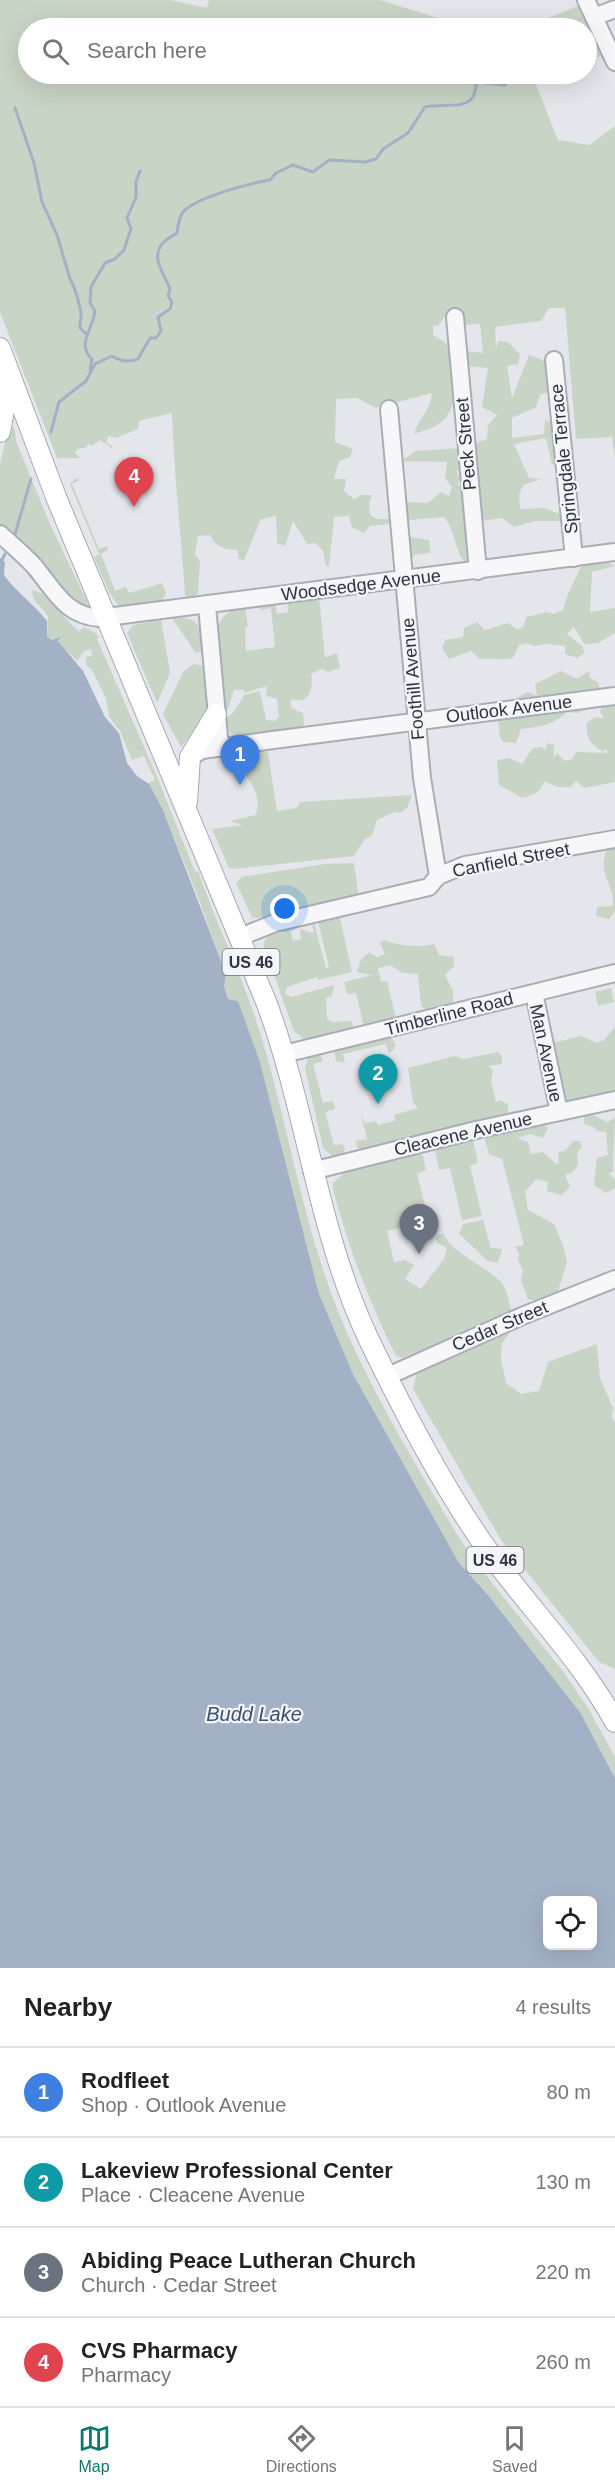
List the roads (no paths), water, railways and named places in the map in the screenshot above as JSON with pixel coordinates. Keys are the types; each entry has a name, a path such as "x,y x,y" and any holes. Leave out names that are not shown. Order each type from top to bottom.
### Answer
{"main road":[{"name":"US 46","path":"0,348 39,457 267,1004 284,1054 312,1171 343,1277 388,1376 478,1536 573,1656 615,1722"},
{"path":"0,432 10,378"},
{"path":"187,811 187,777 190,757 216,714"}],"street":[{"path":"586,0 594,17 615,9"},
{"path":"597,23 615,62"},
{"name":"Peck Street","path":"454,317 478,571"},
{"name":"Springdale Terrace","path":"554,360 574,558"},
{"name":"Foothill Avenue","path":"389,408 416,720 425,800 438,863 438,876"},
{"name":"Woodsedge Avenue","path":"0,534 27,559 71,610 87,616 106,618 615,552"},
{"path":"207,606 220,748"},
{"name":"Outlook Avenue","path":"190,757 198,751 416,720 615,696"},
{"name":"Canfield Street","path":"240,937 275,923 429,887 438,876 465,865 615,839"},
{"name":"Timberline Road","path":"284,1054 615,973"},
{"name":"Man Avenue","path":"534,993 559,1112"},
{"name":"Cleacene Avenue","path":"312,1171 615,1100"},
{"name":"Cedar Street","path":"388,1376 522,1316 615,1279"}],"water":[{"name":"Budd Lake","path":"0,558 5,562 4,575 47,621 47,637 52,640 61,637 58,641 83,671 105,717 119,733 127,763 137,776 149,784 163,810 226,974 224,986 228,999 238,1001 260,1062 319,1294 353,1374 459,1563 488,1595 580,1712 615,1778 615,1968 0,1968"}],"waterway":[{"path":"51,432 59,402 86,381 95,364 112,356 124,361 138,359 150,338 156,338 161,331 158,317 170,309 172,302 168,296 170,289 159,265 158,253 165,241 177,233 184,211 212,196 270,180 276,173 293,165 313,172 329,160 365,162 376,159 383,149 408,133 425,107 457,105 469,101 475,93 477,84"},
{"path":"496,84 506,84"},
{"path":"15,108 34,163 42,202 57,235 77,295 81,315 80,328 86,334"},
{"path":"90,370 92,359 87,353 85,342 95,311 90,303 91,287 105,263 115,259 124,250 131,229 127,218 136,197 136,182 140,171"},
{"path":"15,534 31,479"},
{"path":"2,560 5,554"}],"place":[{"name":"CVS Pharmacy","path":"134,507"},
{"name":"Rodfleet","path":"240,785"},
{"name":"Lakeview Professional Center","path":"378,1104"},
{"name":"Abiding Peace Lutheran Church","path":"419,1254"}]}
